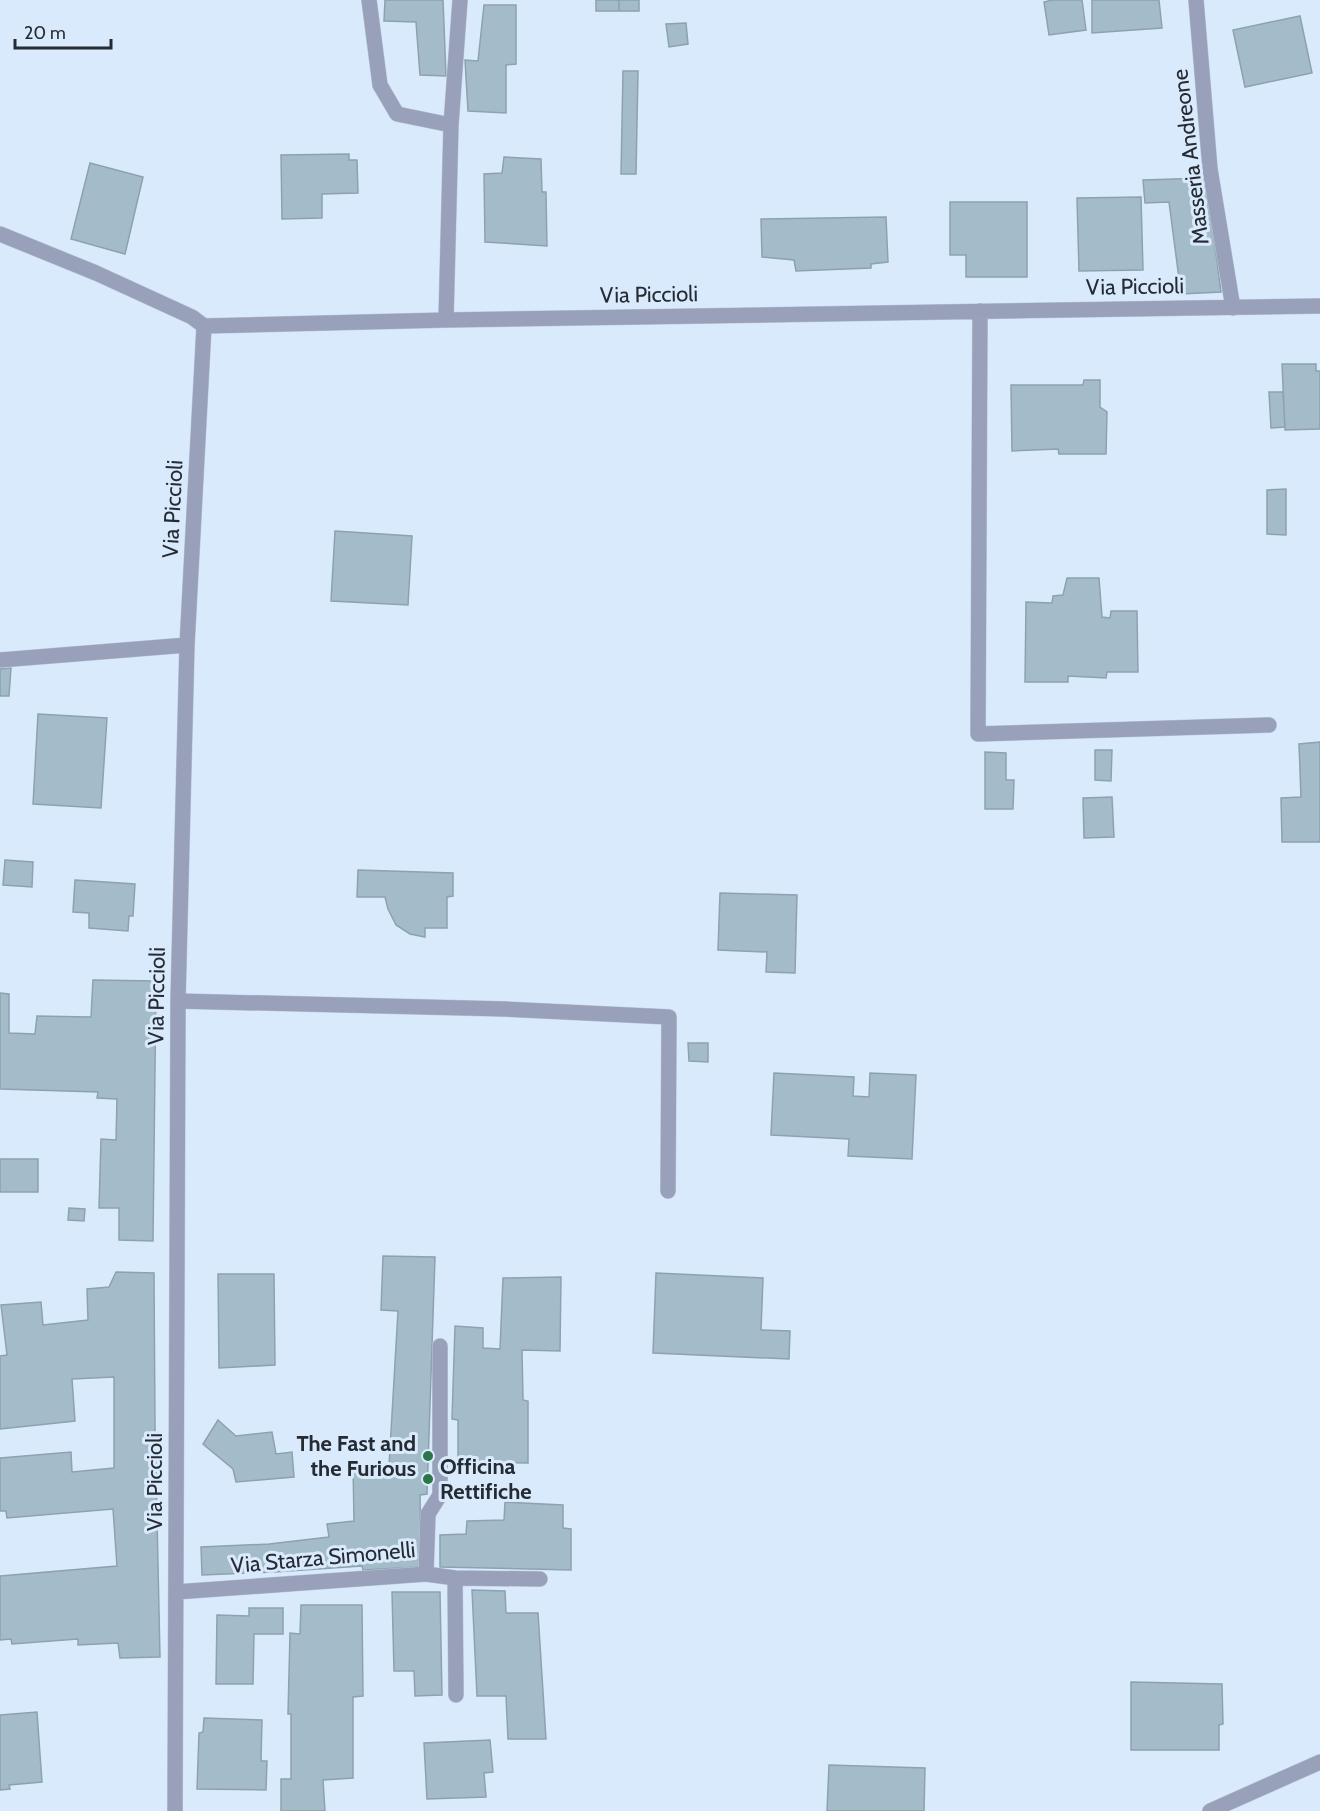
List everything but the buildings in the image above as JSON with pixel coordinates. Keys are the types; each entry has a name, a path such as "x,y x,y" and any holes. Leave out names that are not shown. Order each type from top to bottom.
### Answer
{"street":[{"path":"369,0 380,85 397,114 451,125"},
{"path":"446,320 451,125 460,0"},
{"name":"Masseria Andreone","path":"1196,0 1210,169 1233,308"},
{"path":"0,234 96,273 192,316 204,327"},
{"name":"Via Piccioli","path":"175,1811 178,1001 187,645 204,327 446,320 1320,306"},
{"path":"980,311 978,734 1269,725"},
{"path":"0,660 187,645"},
{"path":"178,1001 505,1009 669,1017 668,1191"},
{"name":"Via Starza Simonelli","path":"176,1592 426,1574 428,1514 440,1495 440,1346"},
{"path":"426,1574 454,1578 540,1579"},
{"path":"454,1578 456,1695"},
{"path":"1210,1811 1320,1762"}],"place":[{"name":"The Fast and the Furious","path":"428,1456"},
{"name":"Officina Rettifiche","path":"428,1479"}]}
